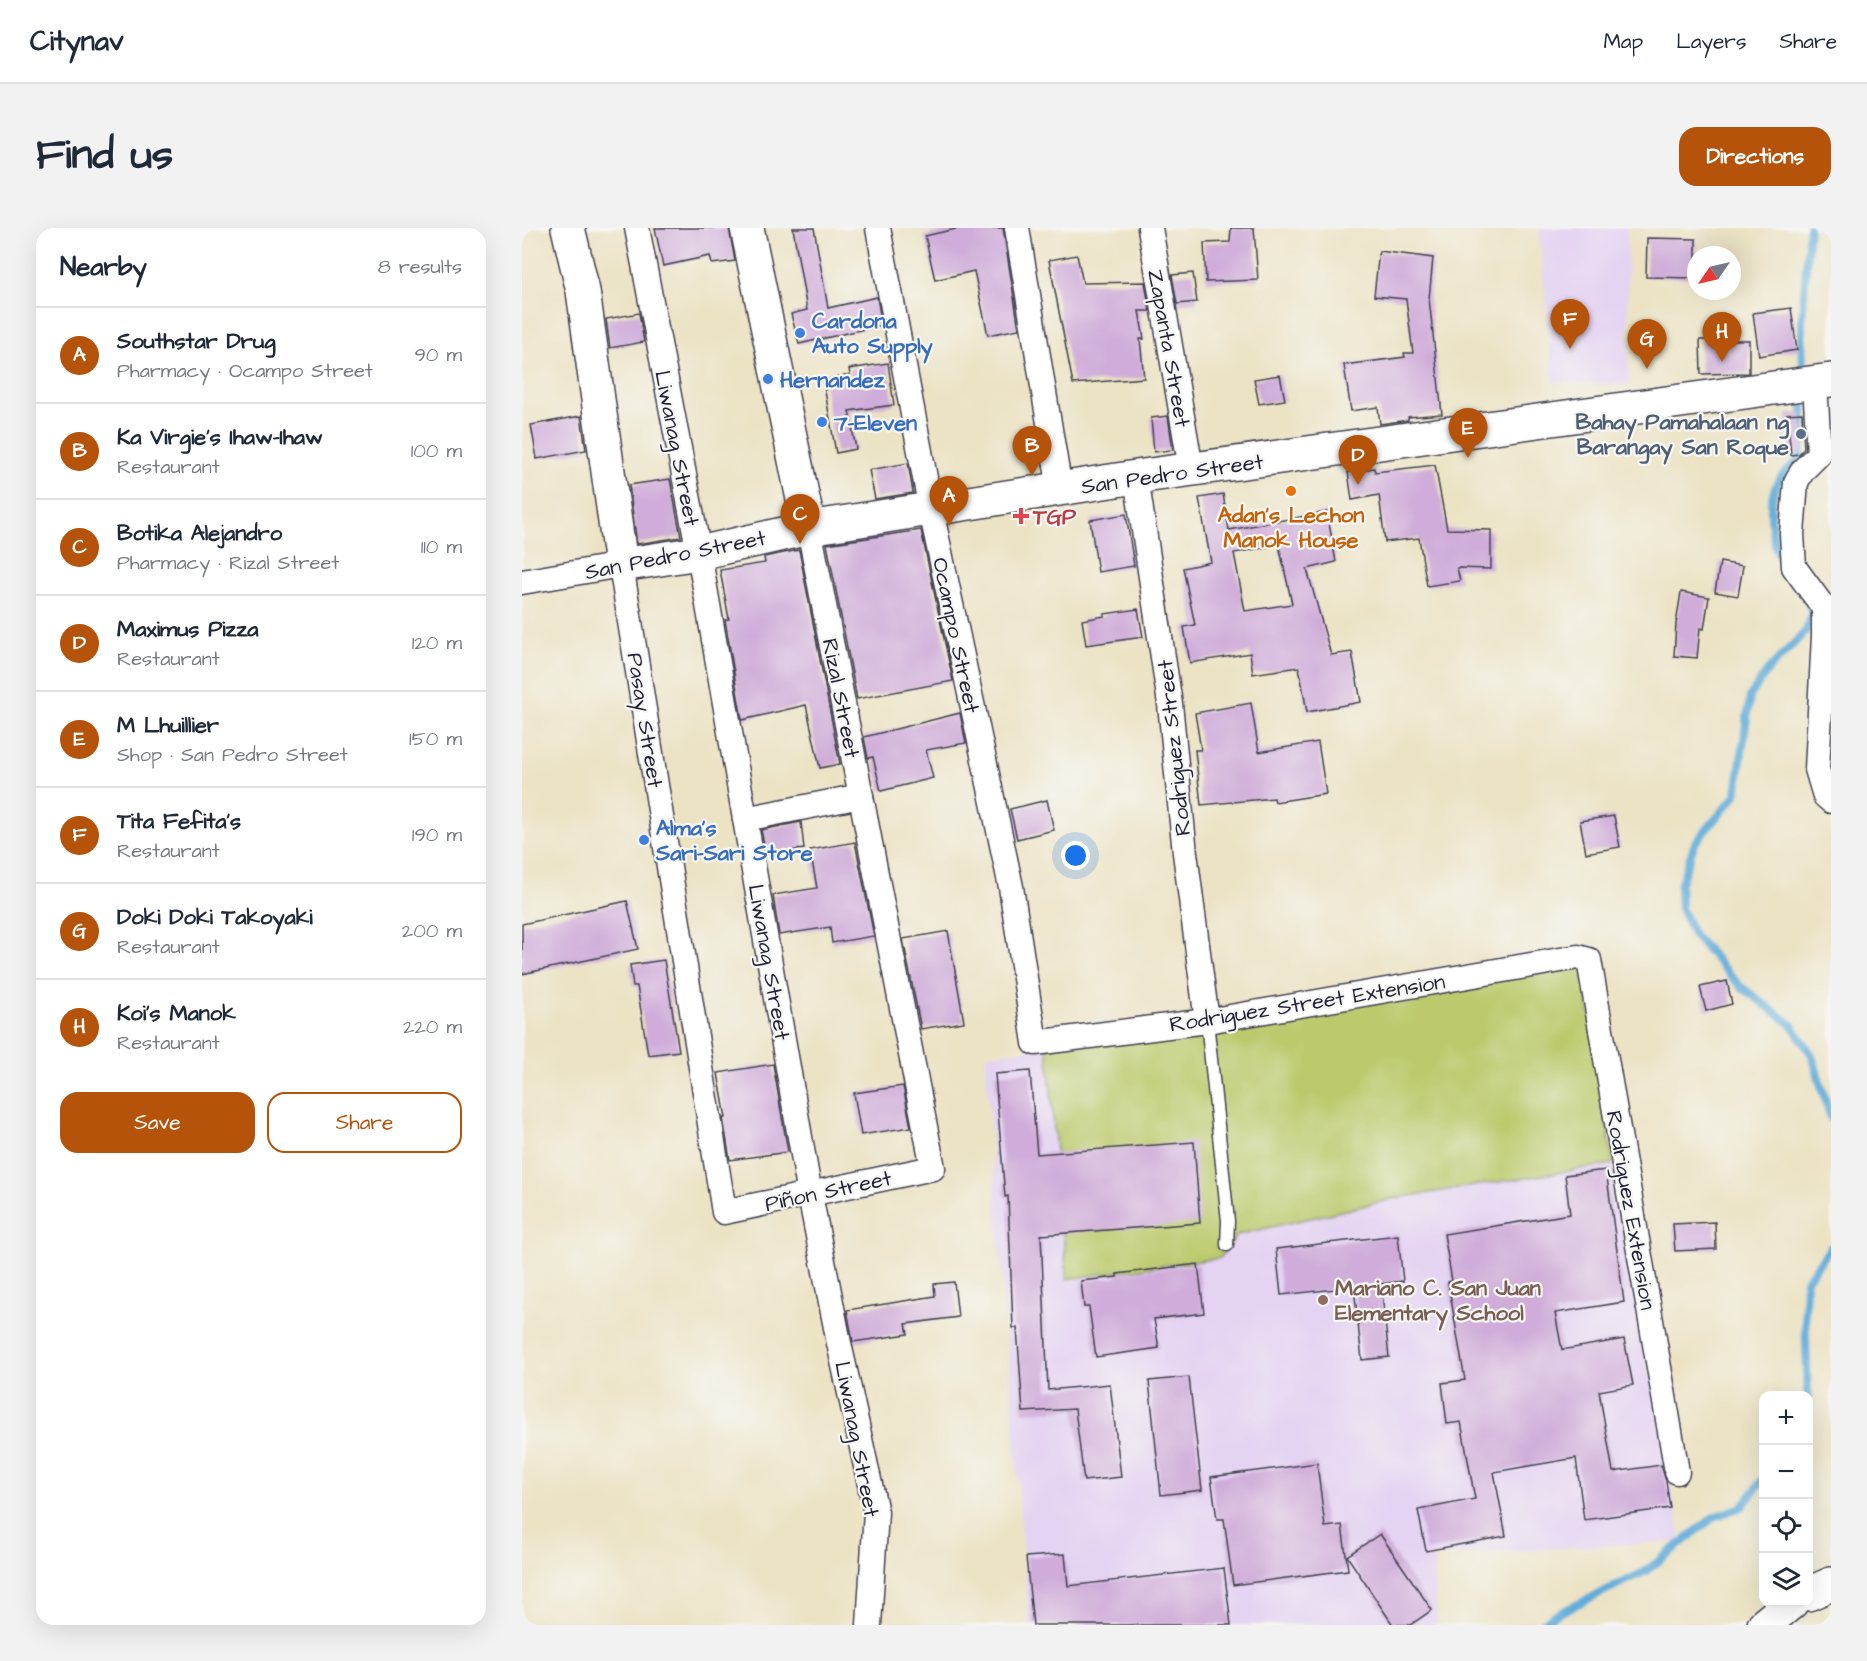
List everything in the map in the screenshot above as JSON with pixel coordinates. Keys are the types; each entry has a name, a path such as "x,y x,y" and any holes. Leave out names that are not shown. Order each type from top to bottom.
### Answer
{"main road":[{"name":"Pasay Street","path":"568,228 583,291 621,565"},
{"name":"Rizal Street","path":"747,228 809,528"},
{"name":"San Pedro Street","path":"621,565 699,553 809,528 1136,477 1812,383"},
{"path":"1813,1592 1831,1584"},
{"path":"1764,1625 1786,1607"}],"street":[{"name":"Liwanag Street","path":"637,228 645,280 699,553 810,1195 876,1512 869,1625"},
{"name":"Ocampo Street","path":"879,228 931,510 1011,888 1035,1043"},
{"path":"1017,228 1060,490"},
{"name":"Zapanta Street","path":"1150,228 1191,469"},
{"path":"1812,383 1819,454 1803,470 1796,482 1792,534 1794,567 1824,609 1817,769 1825,796 1831,801"},
{"name":"Rodriguez Street","path":"1136,477 1171,714 1185,853 1207,1020"},
{"name":"Rizal Street","path":"809,528 933,1168"},
{"name":"San Pedro Street","path":"522,582 621,565"},
{"name":"Pasay Street","path":"621,565 724,1212"},
{"path":"745,819 861,796"},
{"name":"Rodriguez Street Extension","path":"1035,1043 1207,1020 1578,957"},
{"name":"Rodriguez Extension","path":"1578,957 1589,960 1677,1472"},
{"name":"Piñon Street","path":"724,1212 933,1168"}],"lane":[{"path":"1207,1020 1228,1221 1227,1245"}],"shaded area":[{"path":"1539,228 1627,228 1629,386 1553,382"},
{"name":"Mariano C. San Juan Elementary School","path":"1047,1047 1067,1279 1237,1235 1397,1198 1613,1164 1681,1541 1434,1556 1437,1625 1029,1625 985,1055"}],"green space":[{"path":"1582,966 1613,1164 1397,1198 1237,1235 1220,1258 1067,1279 1047,1047"}],"building":[{"path":"655,228 729,228 735,261 712,264 710,256 663,266"},
{"path":"793,228 814,228 828,308 877,297 882,325 799,344 791,314 807,310"},
{"path":"960,228 1003,228 1019,329 988,335 974,271 935,280 925,236"},
{"path":"1231,228 1254,228 1258,280 1206,282 1204,243 1230,242"},
{"path":"1647,238 1696,239 1696,246 1687,246 1687,278 1646,277"},
{"path":"1379,251 1433,258 1429,299 1442,414 1408,417 1408,420 1380,424 1378,407 1351,411 1344,365 1405,357 1404,353 1413,353 1406,299 1374,296"},
{"path":"1077,255 1083,283 1145,282 1150,311 1139,311 1144,339 1140,339 1144,378 1073,384 1049,260"},
{"path":"1193,273 1197,302 1177,304 1172,275"},
{"path":"1791,308 1797,350 1759,356 1753,313"},
{"path":"639,313 644,342 610,348 606,319"},
{"path":"1700,340 1749,340 1749,373 1701,374"},
{"path":"888,363 894,405 849,411 856,449 836,453 823,380 850,375 849,369"},
{"path":"1280,375 1285,400 1259,404 1254,379"},
{"path":"1802,413 1804,448 1799,454 1791,455 1787,414"},
{"path":"581,416 586,450 537,459 531,425"},
{"path":"1168,416 1173,450 1154,452 1151,418"},
{"path":"908,463 913,493 875,499 869,470"},
{"path":"1435,465 1447,529 1491,530 1491,569 1457,568 1460,581 1427,586 1419,538 1385,542 1379,495 1352,500 1348,472 1374,468 1375,472"},
{"path":"670,479 681,537 637,544 629,485"},
{"path":"1223,494 1229,530 1327,512 1336,562 1307,569 1331,655 1352,652 1361,702 1307,712 1299,667 1253,674 1250,653 1190,663 1184,627 1195,625 1183,568 1211,562 1199,498","holes":["1279,545 1292,604 1245,611 1234,553"]},
{"path":"1126,514 1134,566 1098,572 1090,520"},
{"path":"921,530 953,681 857,699 827,544"},
{"path":"799,550 840,764 820,768 806,705 742,720 725,620 729,619 720,570 765,563 764,557"},
{"path":"1720,562 1743,566 1738,596 1715,592"},
{"path":"1681,592 1709,597 1704,629 1700,628 1697,658 1674,656"},
{"path":"1138,609 1143,637 1086,645 1082,620"},
{"path":"1251,703 1259,752 1318,742 1326,794 1275,802 1274,798 1201,805 1195,750 1201,750 1195,713"},
{"path":"960,713 966,743 926,750 933,778 881,791 873,757 868,758 864,737"},
{"path":"1047,800 1054,830 1017,839 1010,809"},
{"path":"1614,816 1620,847 1586,853 1580,821"},
{"path":"801,822 804,849 766,854 761,830"},
{"path":"855,842 874,936 832,943 830,927 779,935 773,895 817,888 810,850"},
{"path":"627,901 638,949 522,974 522,924"},
{"path":"948,931 964,1022 921,1029 903,939"},
{"path":"664,960 679,1051 648,1055 637,986 633,986 630,965"},
{"path":"1727,981 1732,1004 1706,1011 1700,987"},
{"path":"773,1064 788,1152 730,1160 718,1073"},
{"path":"1030,1071 1037,1154 1194,1142 1200,1223 1041,1235 1048,1390 1110,1384 1121,1477 1084,1481 1075,1409 1023,1412 1017,1328 1013,1328 1008,1196 1005,1197 995,1074"},
{"path":"903,1086 911,1127 861,1135 854,1093"},
{"path":"1606,1170 1624,1302 1555,1313 1562,1350 1624,1339 1633,1385 1599,1391 1613,1472 1661,1465 1670,1508 1584,1520 1576,1458 1494,1472 1506,1536 1426,1551 1418,1510 1475,1499 1461,1422 1447,1424 1442,1383 1465,1380 1448,1282 1452,1281 1444,1234 1570,1214 1565,1175"},
{"path":"1715,1222 1716,1249 1675,1251 1673,1224"},
{"path":"1398,1235 1403,1281 1381,1284 1389,1357 1362,1360 1354,1287 1281,1295 1276,1249"},
{"path":"1198,1264 1204,1313 1154,1319 1159,1348 1096,1357 1089,1307 1084,1307 1081,1281"},
{"path":"954,1282 958,1317 906,1324 908,1334 853,1342 847,1310 935,1296 934,1284"},
{"path":"1189,1377 1202,1490 1161,1495 1149,1381"},
{"path":"1317,1463 1325,1527 1342,1525 1348,1570 1233,1585 1224,1519 1217,1519 1211,1477"},
{"path":"1380,1534 1432,1610 1410,1625 1393,1625 1347,1556"},
{"path":"1065,1554 1068,1586 1224,1568 1231,1625 1033,1625 1026,1557"}],"waterway":[{"path":"1803,375 1802,321 1809,228"},
{"path":"1802,432 1804,393"},
{"path":"1788,571 1778,554 1772,531 1772,497 1777,484 1800,459 1801,444"},
{"path":"1808,600 1812,614 1806,631 1768,670 1750,696 1736,795 1695,843 1680,885 1681,908 1693,934 1740,986 1791,1024 1812,1055 1831,1119"},
{"path":"1808,1391 1806,1281 1831,1247"},
{"path":"1541,1625 1553,1616 1646,1571 1714,1517 1742,1507 1759,1485"}],"place":[{"name":"Cardona Auto Supply","path":"800,333"},
{"name":"Tita Fefita’s","path":"1570,349"},
{"name":"Koi’s Manok","path":"1722,362"},
{"name":"Doki Doki Takoyaki","path":"1647,369"},
{"name":"Hernandez","path":"768,379"},
{"name":"7-Eleven","path":"822,422"},
{"name":"Bahay Pamahalaan ng Barangay San Roque","path":"1801,434"},
{"name":"M Lhuillier","path":"1468,458"},
{"name":"Ka Virgie’s Ihaw-Ihaw","path":"1032,476"},
{"name":"Maximus Pizza","path":"1358,485"},
{"name":"Adan's Lechon Manok House","path":"1291,491"},
{"name":"TGP","path":"1021,516"},
{"name":"Southstar Drug","path":"949,526"},
{"name":"Botika Alejandro","path":"800,544"},
{"name":"Alma’s Sari-Sari Store","path":"644,840"},
{"name":"Mariano C. San Juan Elementary School","path":"1323,1300"}]}
